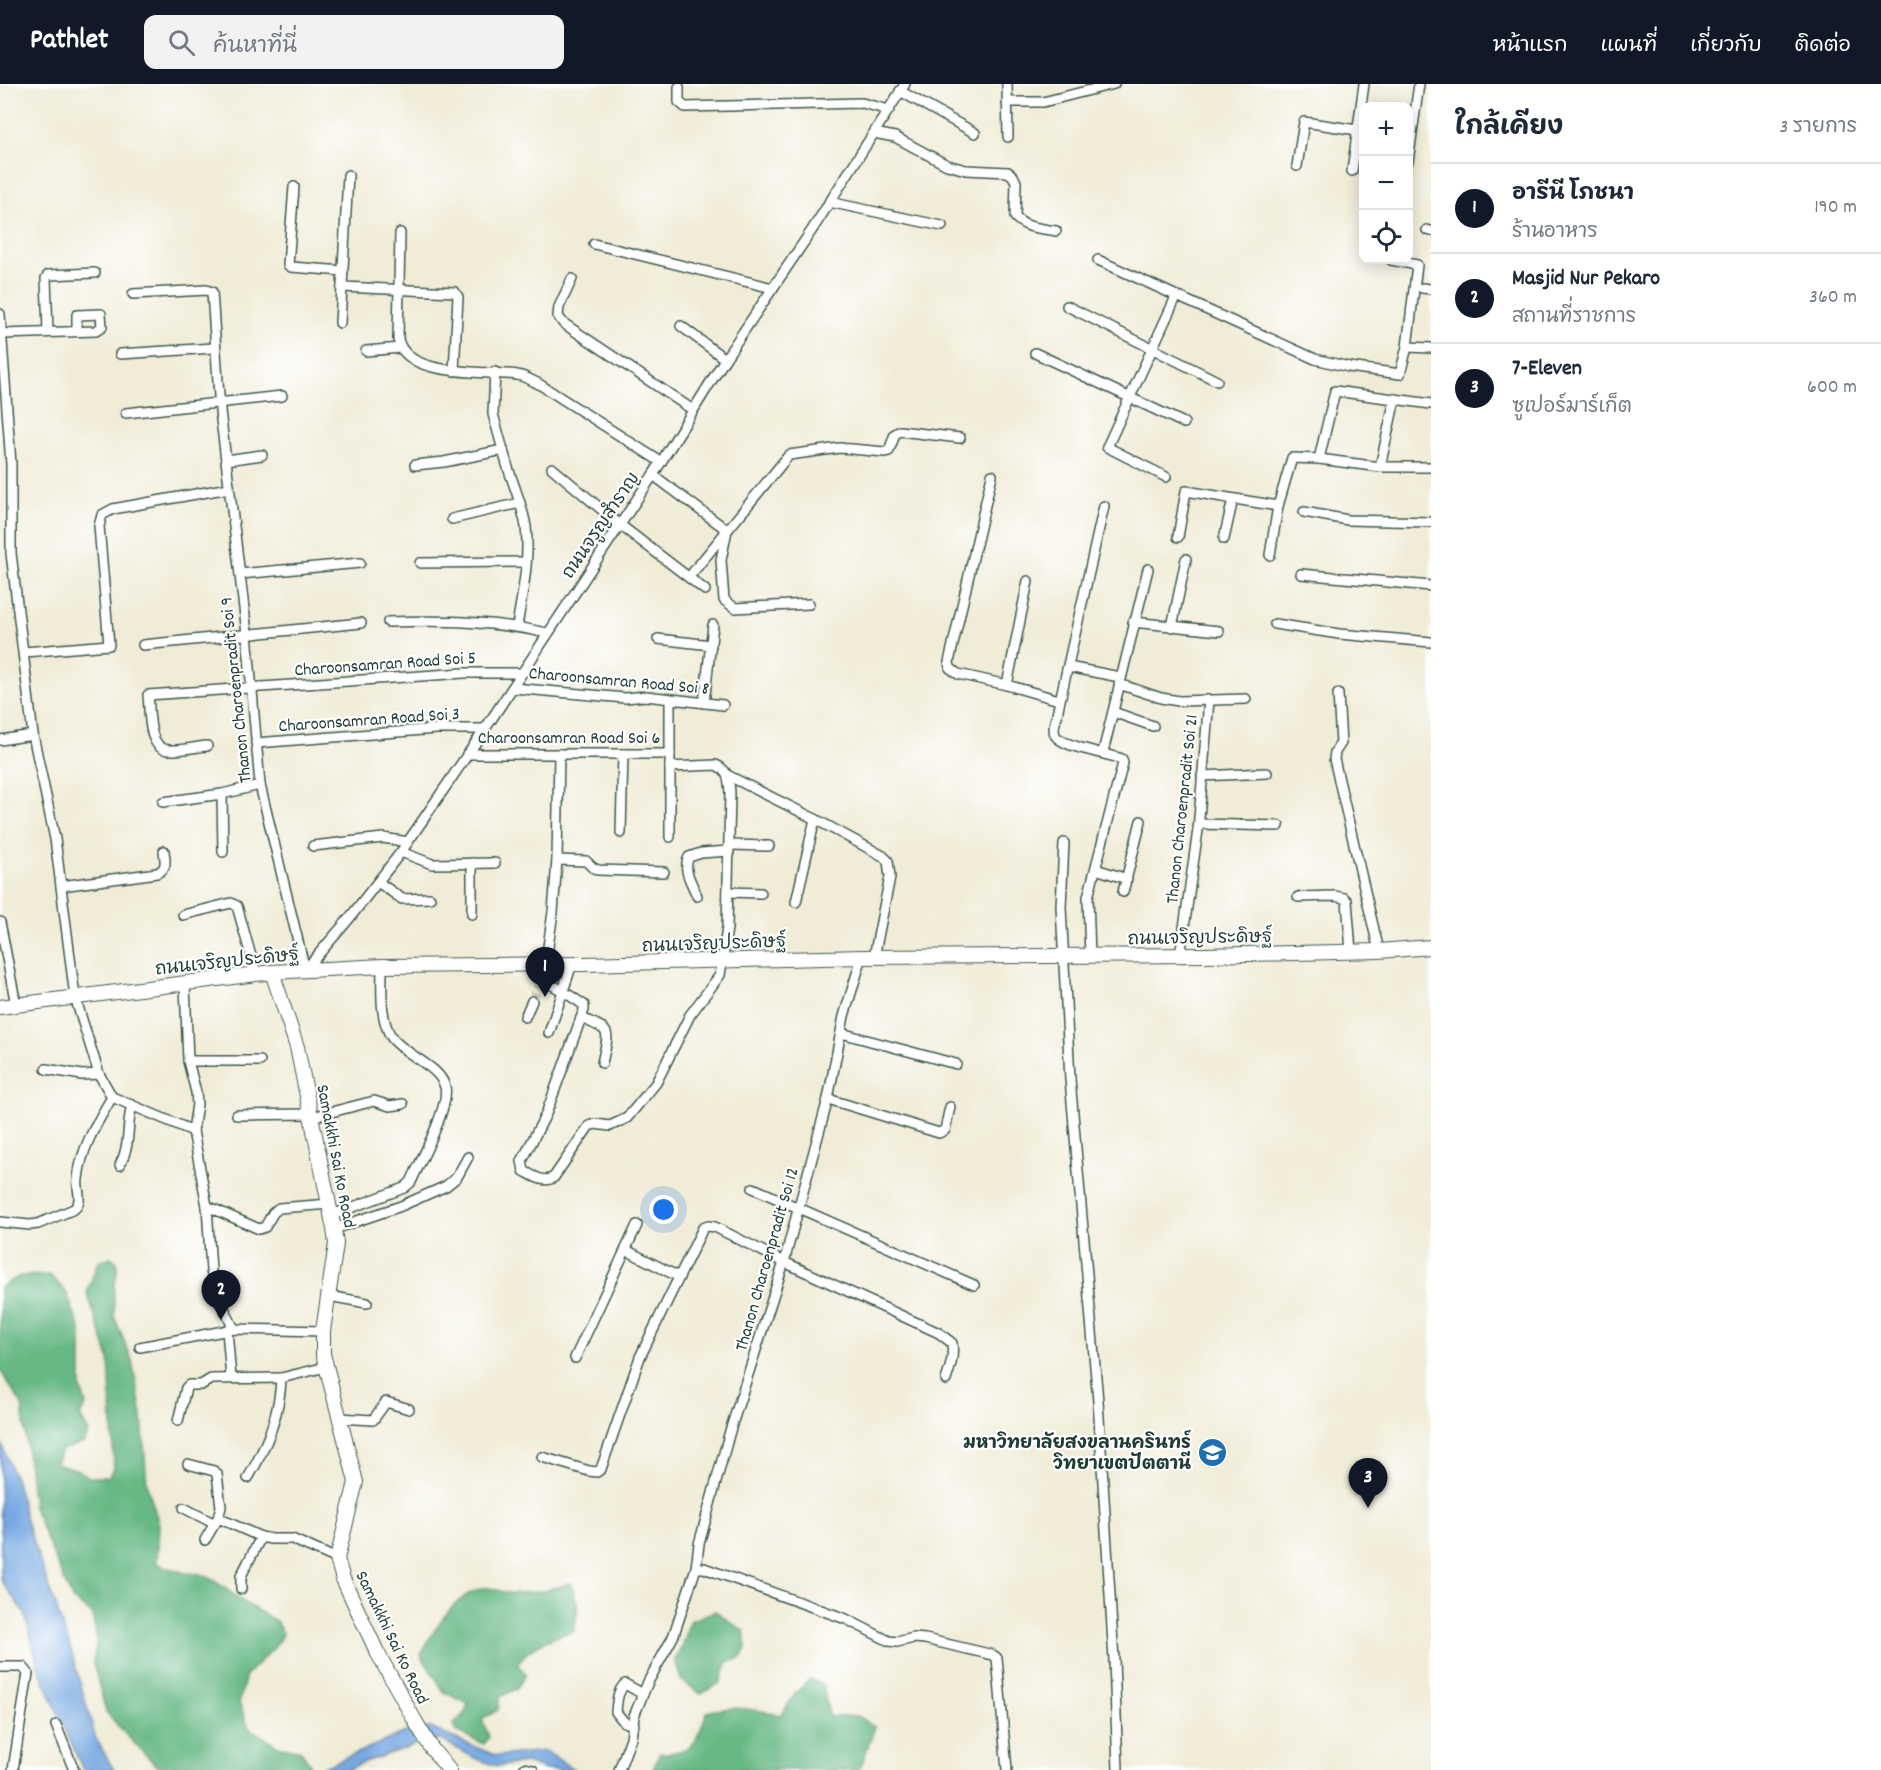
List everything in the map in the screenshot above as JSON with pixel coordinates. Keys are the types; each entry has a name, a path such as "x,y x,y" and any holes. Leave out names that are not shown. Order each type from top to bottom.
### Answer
{"main road":[{"name":"ถนนเจริญประดิษฐ์","path":"0,1007 272,972 382,966 868,957 1180,956 1379,951 1431,947"},
{"name":"Samakkhi Sai Ko Road","path":"272,972 297,1047 331,1209 336,1244 323,1331 323,1354 356,1482 337,1559 343,1579 377,1652 432,1749 449,1770"}],"street":[{"path":"1006,84 1008,137"},
{"path":"1007,102 1043,102 1113,84"},
{"path":"1362,102 1364,84"},
{"path":"1413,120 1419,84"},
{"path":"679,87 679,102 685,106 862,103 889,110"},
{"path":"902,88 975,133"},
{"name":"ถนนจรูญสำราญ","path":"305,970 401,852 513,688 902,88"},
{"path":"1297,165 1304,122 1359,131"},
{"path":"874,133 895,137 947,165 966,170 1008,172 1016,182 1015,217 1030,227 1056,231"},
{"path":"1352,171 1359,136"},
{"path":"340,323 348,175"},
{"path":"294,187 288,265 343,270"},
{"path":"830,202 942,226"},
{"path":"400,232 398,339 400,348 414,360 428,366 454,371 495,372 521,376 539,384 661,462"},
{"path":"594,244 773,288"},
{"path":"1098,261 1315,359 1349,367 1400,374 1407,347 1417,266 1409,264"},
{"path":"48,332 46,278 48,275 95,273"},
{"path":"573,279 559,307 558,316 563,323 693,410"},
{"path":"342,287 455,292 458,297 454,371"},
{"name":"Thanon Charoenpradit Soi 9","path":"133,294 206,290 212,292 219,402 247,633 260,785 305,970"},
{"path":"1166,477 1107,447 1176,297"},
{"path":"1067,306 1217,381"},
{"path":"0,314 11,464 11,553 33,735 54,839 75,997 99,1074 112,1097 193,1131"},
{"path":"681,326 725,359"},
{"path":"2,334 77,331"},
{"path":"1407,347 1431,348"},
{"path":"120,354 214,348"},
{"path":"366,351 400,348"},
{"path":"1035,353 1184,423"},
{"path":"495,372 493,414 520,503 527,536 517,626"},
{"path":"1319,459 1335,391 1431,404"},
{"path":"126,413 282,396"},
{"path":"1380,467 1395,399"},
{"path":"689,577 785,459 794,453 840,448 885,452 889,451 895,434 900,431 960,438"},
{"path":"414,465 444,462 503,450"},
{"path":"226,460 262,455"},
{"path":"1270,555 1278,506 1292,458 1380,467 1431,467"},
{"path":"552,468 619,524 705,590"},
{"path":"653,475 727,530"},
{"path":"993,475 949,662 952,671 958,674 1059,700"},
{"path":"24,652 109,645 99,526 99,519 102,515 113,509 229,488"},
{"path":"1178,537 1186,491 1278,506"},
{"path":"1224,539 1233,499"},
{"path":"453,519 520,503"},
{"path":"1090,956 1088,897 1123,764 1122,759 1057,739 1054,727 1104,506"},
{"path":"1304,512 1348,520 1431,522"},
{"path":"727,530 721,560 724,600 735,608 809,604"},
{"path":"1172,627 1186,559"},
{"path":"420,563 525,562"},
{"path":"240,574 360,563"},
{"path":"1103,752 1133,622 1148,569"},
{"path":"1301,574 1431,586"},
{"path":"1007,685 1028,581"},
{"path":"388,622 449,620 517,626 547,633"},
{"path":"1133,622 1219,631"},
{"path":"143,645 361,623"},
{"path":"1275,624 1339,634 1431,642"},
{"path":"704,703 713,625"},
{"path":"658,639 711,645"},
{"path":"1068,667 1120,680 1161,698 1179,701 1246,699"},
{"name":"Charoonsamran Road Soi 5","path":"207,746 169,750 158,746 154,739 148,696 453,674 522,673"},
{"name":"Charoonsamran Road Soi 8","path":"513,688 625,698 646,696 723,705"},
{"path":"1338,694 1341,742 1334,759 1379,951"},
{"path":"670,699 670,837"},
{"name":"Thanon Charoenpradit Soi 21","path":"1180,956 1199,824 1209,700"},
{"path":"1113,712 1153,726"},
{"name":"Charoonsamran Road Soi 3","path":"256,743 436,729 485,729"},
{"path":"0,740 33,735"},
{"name":"Charoonsamran Road Soi 6","path":"467,754 670,754"},
{"path":"559,754 557,860 546,964 540,982 563,991 584,1005 546,1114 522,1161 524,1171 543,1180 554,1177 589,1126 595,1124 610,1126 627,1118 656,1083 690,1015 717,981 723,960 727,928 729,776"},
{"path":"621,833 623,754"},
{"path":"670,767 716,765 729,776 815,819 796,902"},
{"path":"1202,776 1267,773"},
{"path":"164,802 222,794 260,785"},
{"path":"222,794 223,852"},
{"name":"Thanon Charoenpradit Soi 12","path":"620,1770 631,1738 634,1716 673,1637 696,1568 699,1544 730,1431 784,1262 828,1099 844,1016 868,957 890,877 888,861 883,856 815,819"},
{"path":"1123,892 1141,821"},
{"path":"1199,824 1279,826"},
{"path":"313,846 383,838 408,842"},
{"path":"1065,843 1060,907 1070,1079 1100,1434 1114,1660 1118,1770"},
{"path":"697,896 686,870 689,857 729,848 769,846"},
{"path":"61,886 158,873 165,866 164,851"},
{"path":"401,852 432,864 495,863"},
{"path":"557,860 585,861 598,870 664,872"},
{"path":"472,863 472,914"},
{"path":"1096,869 1127,879"},
{"path":"378,882 402,899 430,898"},
{"path":"728,892 761,893"},
{"path":"1298,897 1335,896 1347,901 1351,951"},
{"path":"183,915 231,903 237,906 256,974"},
{"path":"0,922 15,1005"},
{"path":"549,1033 572,964"},
{"path":"207,1206 259,1229 266,1227 273,1213 279,1208 331,1209 404,1188 411,1182 444,1106 445,1086 439,1075 393,1038 386,1023 381,994 382,966"},
{"path":"185,984 188,1062 197,1104 193,1131 207,1206 213,1284 231,1329 231,1378"},
{"path":"525,1017 532,1001"},
{"path":"580,1018 603,1027 607,1032 608,1038 602,1063"},
{"path":"842,1033 956,1065"},
{"path":"188,1062 260,1061"},
{"path":"46,1069 81,1075 99,1074"},
{"path":"0,1222 38,1224 74,1209 78,1205 80,1200 77,1180 87,1141 112,1097"},
{"path":"828,1099 939,1132 945,1130 950,1107"},
{"path":"237,1115 312,1116 374,1101 390,1106 403,1104"},
{"path":"120,1165 128,1147 128,1121 132,1105"},
{"path":"334,1229 401,1206 446,1186 457,1177 468,1157"},
{"path":"753,1188 974,1285"},
{"path":"575,1358 637,1225"},
{"path":"542,1457 589,1471 597,1472 601,1469 640,1357 703,1228 708,1226 715,1227 948,1339 952,1343 953,1350 946,1380"},
{"path":"626,1250 679,1277"},
{"path":"329,1296 368,1303"},
{"path":"140,1347 231,1329 323,1331"},
{"path":"178,1421 187,1386 201,1385 211,1379 281,1378 326,1367"},
{"path":"248,1478 258,1461 281,1398 281,1378"},
{"path":"339,1418 373,1420 386,1402 409,1409"},
{"path":"188,1464 218,1474 222,1507 205,1540"},
{"path":"184,1508 261,1537 292,1539 337,1559"},
{"path":"241,1589 241,1576 261,1537"},
{"path":"696,1568 710,1569 846,1619 889,1641 925,1639 993,1655 997,1658 1007,1770"},
{"path":"0,1667 24,1667 28,1673 13,1770"},
{"path":"634,1725 624,1722 616,1712 618,1696 625,1684 629,1684 643,1694"},
{"path":"56,1725 74,1770"},
{"path":"524,1770 525,1768 533,1770"}],"green space":[{"path":"111,1257 117,1262 114,1316 132,1360 142,1415 147,1485 159,1524 157,1564 185,1573 200,1574 215,1581 248,1605 276,1621 283,1633 274,1648 246,1675 239,1703 249,1728 278,1746 301,1751 310,1764 308,1770 221,1770 199,1766 157,1766 106,1712 93,1663 97,1640 92,1614 72,1599 33,1507 22,1405 0,1370 0,1287 20,1276 50,1275 66,1292 81,1331 81,1388 86,1405 80,1416 89,1432 84,1443 61,1450 56,1463 77,1470 88,1477 108,1477 114,1469 109,1358 87,1293 98,1261"},
{"path":"571,1583 578,1607 574,1631 536,1646 517,1664 526,1674 517,1689 500,1697 498,1710 482,1719 489,1737 484,1744 455,1731 454,1724 465,1713 468,1704 444,1692 421,1655 446,1615 462,1598 483,1588 508,1593 526,1593"},
{"path":"715,1611 744,1630 746,1648 741,1658 727,1663 720,1683 701,1694 681,1680 675,1659 690,1621"},
{"path":"810,1679 823,1685 829,1717 857,1716 875,1727 861,1766 857,1770 653,1770 660,1753 680,1751 687,1748 697,1738 707,1712 744,1709 781,1715 795,1694"}],"water":[{"path":"0,1440 16,1481 27,1524 71,1650 96,1739 114,1770 83,1770 39,1669 25,1614 1,1580"},
{"path":"430,1728 497,1756 545,1751 575,1770 546,1770 526,1763 497,1766 477,1759 441,1740 420,1743 347,1770 317,1770 408,1731"}],"tunnel":[{"path":"532,1001 539,985"}],"place":[{"name":"อารีนี โภชนา","path":"545,997"},
{"name":"Masjid Nur Pekaro","path":"221,1320"},
{"name":"มหาวิทยาลัยสงขลานครินทร์ วิทยาเขตปัตตานี","path":"1212,1452"},
{"name":"7-Eleven","path":"1368,1508"}]}
